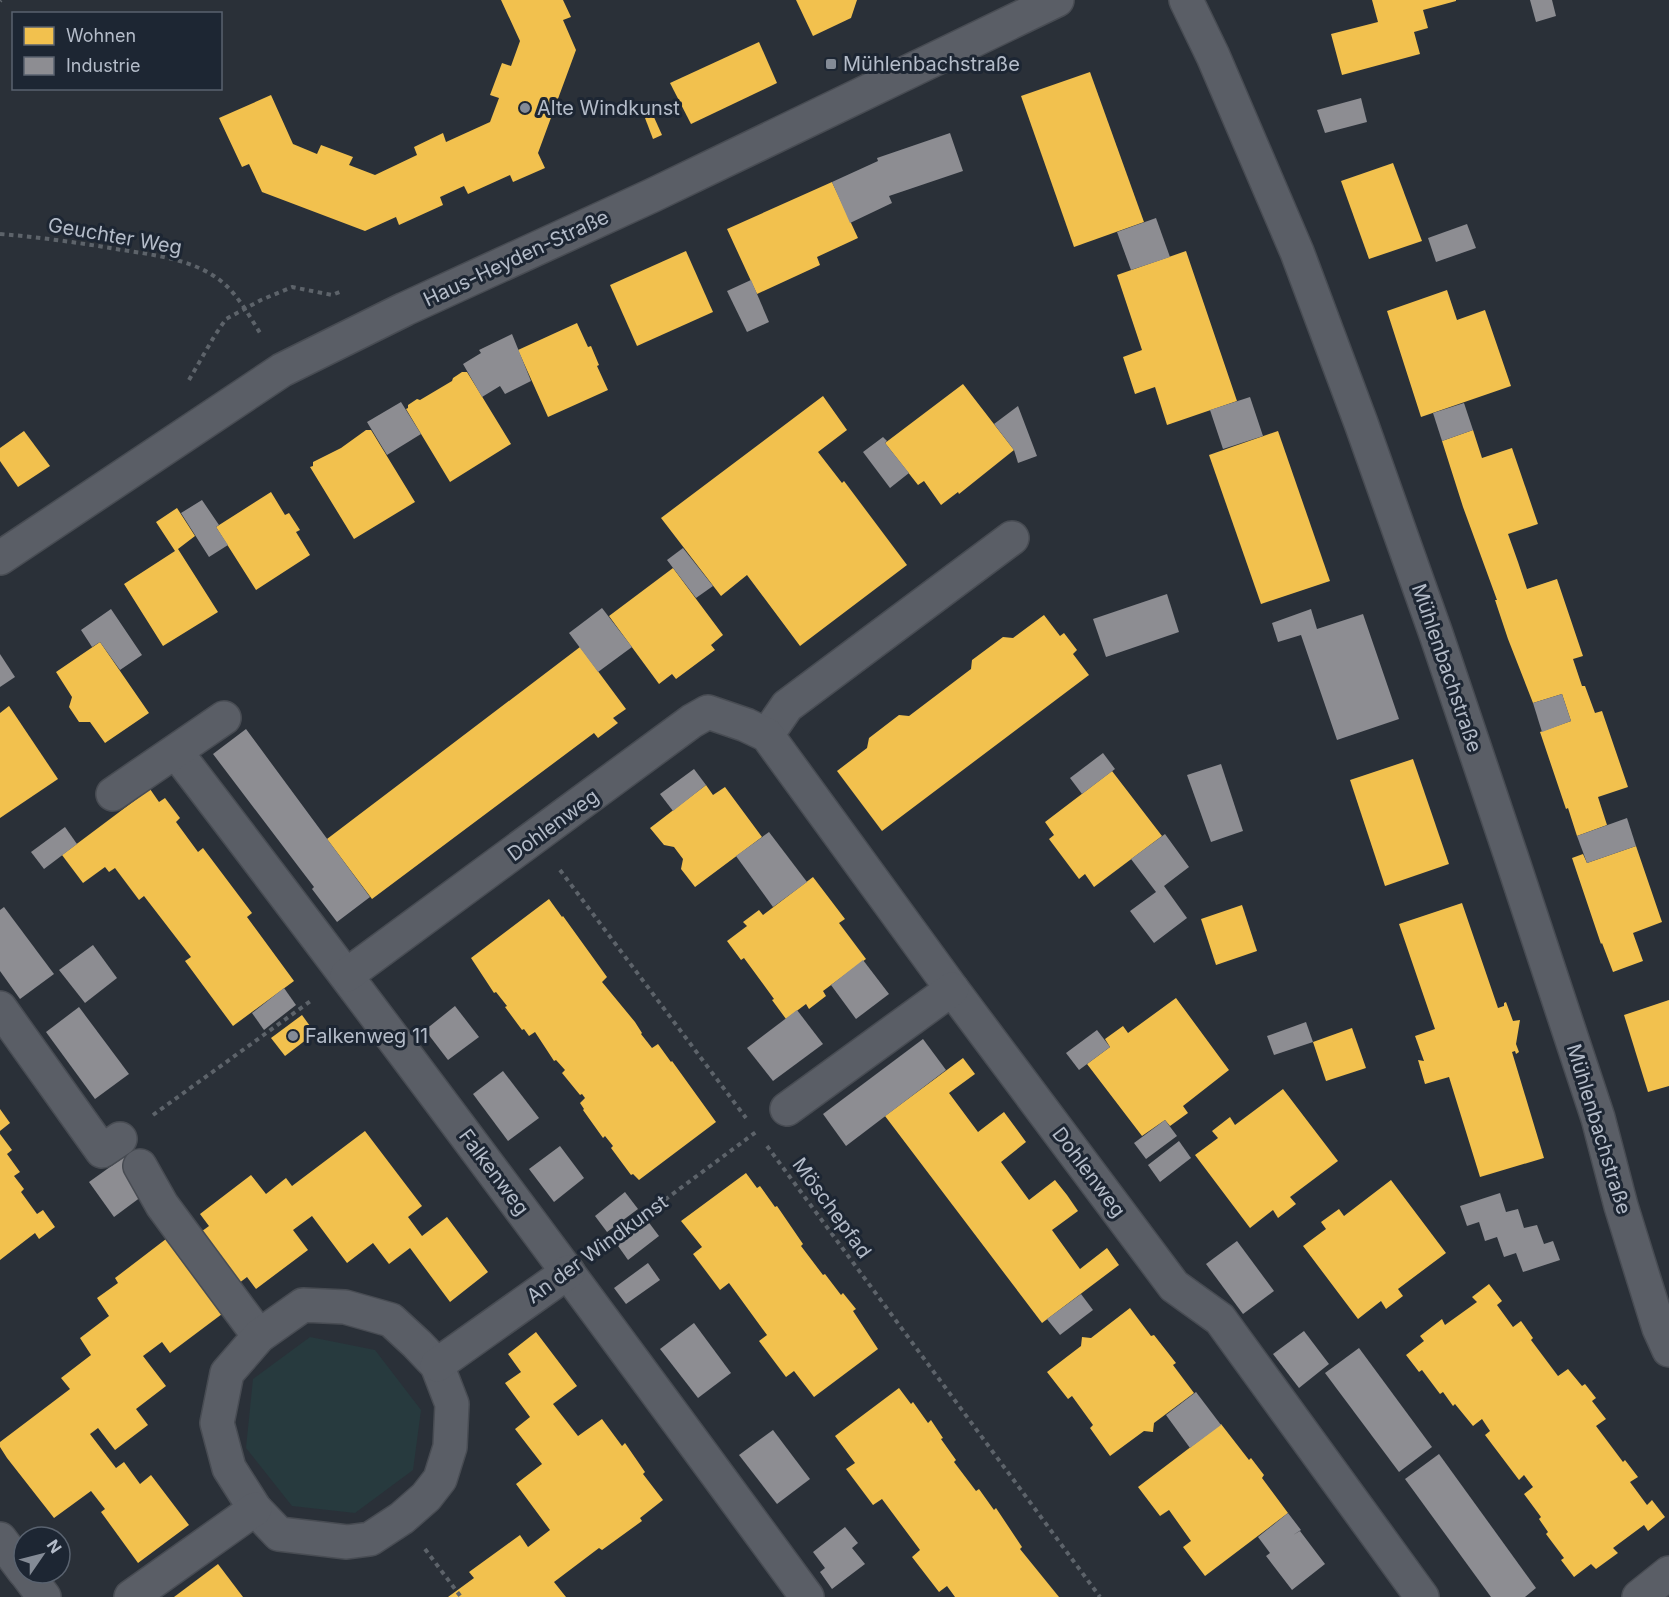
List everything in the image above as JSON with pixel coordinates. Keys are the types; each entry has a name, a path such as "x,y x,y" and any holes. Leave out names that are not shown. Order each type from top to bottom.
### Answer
{"street":[{"name":"Haus-Heyden-Straße","path":"0,558 282,370 405,309 651,196 1057,0"},
{"name":"Mühlenbachstraße","path":"1186,0 1213,56 1297,252 1365,435 1440,645 1520,882 1598,1118 1621,1206 1659,1328 1669,1350"},
{"path":"767,735 787,706 1012,538"},
{"name":"Dohlenweg","path":"347,975 692,721 708,712 767,735 952,989 1174,1286 1221,1319 1422,1597"},
{"path":"113,794 224,718"},
{"name":"Falkenweg","path":"176,752 347,975 807,1597"},
{"path":"787,1109 952,989"},
{"path":"0,1008 102,1151 120,1139"},
{"path":"140,1166 162,1205 259,1336"},
{"name":"An der Windkunst","path":"437,1365 568,1272"},
{"path":"303,1305 345,1307 391,1320 437,1365 452,1404 450,1447 440,1479 426,1497 402,1518 370,1539 347,1542 279,1534 255,1509 229,1468 217,1423 227,1373 259,1336 303,1305"},
{"path":"130,1597 255,1509"},
{"path":"0,1539 12,1555"},
{"path":"1639,1597 1669,1573"},
{"path":"35,1585 44,1597"}],"path":[{"name":"Geuchter Weg","path":"0,234 150,254 192,265 216,278 232,292 282,370"},
{"path":"536,838 749,1122"},
{"path":"120,1139 347,975"},
{"name":"An der Windkunst","path":"568,1272 757,1131"},
{"name":"Möschepfad","path":"757,1131 1100,1597"},
{"path":"402,1518 461,1597"}],"green space":[{"path":"310,1337 375,1350 421,1410 413,1470 355,1513 292,1506 246,1448 253,1379"}],"building: Wohnen":[{"name":"Alte Windkunst","path":"501,0 563,0 571,17 563,20 576,50 538,153 545,168 513,182 510,175 468,194 464,186 440,197 443,205 399,225 396,217 365,231 262,192 249,164 242,167 219,118 271,95 293,144 317,154 321,145 353,157 349,165 375,175 417,155 414,147 443,133 446,142 490,122 499,98 490,95 502,63 511,66 520,41"},
{"path":"796,0 857,0 851,18 813,36"},
{"path":"1372,0 1456,1 1423,10 1428,28 1414,32 1420,54 1342,75 1331,34 1378,22"},
{"path":"759,42 777,83 691,124 670,83"},
{"path":"1090,72 1144,222 1074,247 1021,96"},
{"path":"653,115 662,135 653,139 645,118"},
{"path":"1393,163 1422,241 1369,259 1341,181"},
{"path":"832,182 858,238 817,257 820,265 757,294 727,229"},
{"path":"686,251 713,312 637,346 610,285"},
{"path":"1186,251 1237,401 1167,425 1155,387 1135,394 1123,357 1142,350 1117,275"},
{"path":"1447,290 1457,320 1485,310 1511,386 1421,417 1387,311"},
{"path":"577,323 588,347 591,346 608,390 548,417 518,350"},
{"path":"462,372 467,372 511,444 450,482 406,409 417,399 420,400 452,381"},
{"path":"963,384 1014,450 959,494 958,492 941,505 924,481 918,485 885,443"},
{"path":"823,396 847,430 818,452 842,483 844,481 907,565 800,646 747,575 721,596 661,518"},
{"path":"366,430 371,430 415,502 354,539 310,467 313,466 313,462 341,448"},
{"path":"1473,430 1482,458 1512,448 1538,524 1508,534 1527,589 1557,579 1583,656 1573,659 1582,686 1585,686 1595,713 1602,711 1628,787 1598,797 1607,825 1577,836 1540,732 1571,721 1562,694 1533,703 1508,639 1495,600 1497,600 1442,441"},
{"path":"24,431 50,466 18,487 0,461 0,448"},
{"path":"1278,431 1330,581 1261,604 1209,455"},
{"path":"271,492 285,515 289,513 300,530 296,532 310,555 256,590 216,527"},
{"path":"177,508 195,536 178,549 218,612 163,646 124,584 175,551 156,522"},
{"path":"673,568 723,635 711,645 715,650 676,679 672,674 659,684 609,616"},
{"path":"1044,615 1060,636 1064,633 1077,650 1073,654 1089,675 882,831 837,771 867,748 869,738 899,715 909,716 971,669 972,660 1003,637 1013,638"},
{"path":"100,642 149,713 105,743 90,722 79,722 69,707 72,697 56,672"},
{"path":"580,647 626,709 613,718 618,723 598,738 594,733 372,899 327,839"},
{"path":"9,706 58,779 0,818 0,713"},
{"path":"1413,759 1449,864 1385,886 1350,780"},
{"path":"1112,771 1162,836 1094,887 1085,874 1079,879 1049,839 1054,835 1045,822"},
{"path":"706,785 713,795 725,787 762,837 695,887 681,869 683,859 674,847 664,845 650,828"},
{"path":"150,789 159,802 165,798 180,818 176,822 198,852 203,848 252,913 247,917 294,981 233,1026 185,961 191,957 144,896 139,900 115,868 109,872 105,867 83,883 62,855"},
{"path":"1636,846 1662,922 1633,933 1643,961 1613,972 1601,944 1572,858 1583,854 1587,863"},
{"path":"813,877 845,919 839,923 866,959 823,991 826,996 809,1009 806,1004 786,1019 744,958 741,960 727,941 747,926 743,922 759,910 763,915"},
{"path":"549,899 607,977 602,982 635,1022 652,1048 658,1044 672,1061 716,1122 639,1180 633,1174 631,1175 611,1148 613,1146 605,1136 603,1138 583,1110 580,1103 585,1098 562,1073 565,1070 556,1060 554,1061 535,1032 529,1036 524,1029 522,1030 471,958"},
{"path":"1462,903 1498,1008 1504,1006 1506,1002 1513,1021 1520,1020 1516,1044 1519,1052 1516,1054 1515,1051 1512,1052 1544,1158 1480,1177 1449,1077 1425,1084 1418,1060 1424,1061 1415,1036 1435,1029 1399,924"},
{"path":"1242,905 1257,951 1216,965 1201,919"},
{"path":"1176,998 1229,1070 1183,1106 1188,1113 1170,1126 1165,1120 1142,1136 1087,1064 1110,1047 1105,1039 1123,1026 1128,1033"},
{"path":"1669,1000 1669,1086 1648,1092 1624,1015"},
{"name":"Falkenweg 11","path":"302,1015 315,1033 285,1056 271,1038"},
{"path":"1352,1028 1366,1068 1326,1081 1313,1042"},
{"path":"963,1058 975,1074 949,1093 978,1132 1004,1112 1026,1142 1001,1162 1029,1200 1055,1180 1067,1195 1078,1211 1052,1230 1080,1269 1107,1248 1119,1265 1042,1323 885,1116"},
{"path":"1283,1089 1338,1161 1290,1197 1296,1204 1278,1218 1273,1210 1250,1228 1195,1155 1218,1138 1212,1131 1230,1117 1235,1125"},
{"path":"0,1109 10,1123 0,1131"},
{"path":"365,1131 422,1206 408,1217 422,1236 447,1217 488,1272 450,1302 410,1248 389,1264 373,1243 347,1263 312,1216 293,1230 308,1250 256,1289 247,1277 213,1303 222,1314 170,1353 162,1342 143,1356 166,1386 136,1409 148,1425 115,1450 98,1428 90,1434 116,1468 124,1462 140,1484 151,1475 189,1525 138,1563 101,1512 105,1509 91,1491 54,1518 7,1458 0,1447 0,1442 70,1389 61,1378 91,1355 80,1338 109,1316 97,1298 118,1283 115,1278 166,1239 175,1251 209,1226 200,1214 251,1175 266,1194 286,1178 292,1186"},
{"path":"0,1134 12,1150 7,1154 20,1172 14,1176 24,1189 21,1192 37,1214 43,1210 55,1227 39,1239 35,1233 0,1260"},
{"path":"746,1173 757,1188 760,1186 775,1207 777,1206 803,1244 801,1246 823,1275 825,1274 841,1295 843,1293 856,1309 853,1311 878,1349 814,1397 794,1371 786,1377 759,1341 767,1335 729,1283 720,1290 693,1254 702,1247 681,1221"},
{"path":"1391,1180 1446,1253 1398,1289 1403,1296 1386,1309 1381,1301 1358,1319 1303,1246 1326,1229 1321,1222 1339,1209 1344,1216"},
{"path":"1489,1284 1502,1301 1497,1305 1513,1327 1521,1321 1533,1338 1531,1340 1558,1376 1568,1369 1582,1386 1585,1384 1596,1398 1592,1401 1606,1419 1596,1426 1623,1462 1625,1460 1638,1477 1630,1482 1647,1505 1652,1500 1665,1517 1648,1531 1644,1525 1613,1548 1618,1553 1596,1569 1591,1564 1574,1577 1561,1560 1564,1558 1546,1534 1548,1532 1539,1519 1541,1517 1524,1494 1533,1487 1524,1475 1519,1480 1485,1435 1490,1431 1482,1419 1473,1426 1443,1392 1440,1394 1422,1370 1419,1372 1406,1355 1424,1341 1420,1336 1442,1319 1445,1325 1477,1302 1472,1297"},
{"path":"1130,1308 1151,1336 1154,1335 1176,1363 1173,1365 1194,1393 1154,1423 1153,1432 1144,1431 1110,1456 1090,1428 1093,1425 1072,1396 1068,1399 1047,1372 1081,1346 1082,1337 1091,1338"},
{"path":"536,1332 577,1386 553,1404 578,1436 602,1419 622,1446 625,1443 645,1472 643,1474 663,1500 640,1518 642,1521 602,1550 599,1548 554,1582 566,1597 448,1597 474,1578 469,1572 520,1535 528,1547 550,1530 516,1484 542,1464 515,1429 530,1417 505,1383 521,1372 508,1354"},
{"path":"899,1388 911,1404 913,1402 928,1423 931,1420 956,1460 954,1462 976,1491 979,1489 994,1510 996,1508 1022,1547 1020,1549 1059,1597 955,1597 947,1586 939,1592 912,1557 920,1550 882,1499 873,1505 846,1469 855,1463 835,1436"},
{"path":"1221,1424 1264,1475 1262,1478 1288,1513 1205,1576 1183,1547 1191,1541 1169,1510 1160,1516 1138,1487"},
{"path":"218,1564 243,1597 174,1597"}],"building: Industrie":[{"path":"1530,0 1552,0 1556,16 1536,22"},
{"path":"1361,98 1367,122 1325,133 1317,110"},
{"path":"950,133 963,171 889,196 892,203 850,223 832,182 878,161 877,158"},
{"path":"1156,218 1170,257 1131,270 1117,232"},
{"path":"1467,224 1476,248 1436,262 1428,238"},
{"path":"751,280 769,322 747,332 727,291"},
{"path":"512,334 531,381 505,394 500,386 482,397 463,364 481,353 479,350"},
{"path":"1250,397 1263,436 1223,449 1210,410"},
{"path":"401,402 421,434 387,455 367,422"},
{"path":"1464,403 1473,430 1442,441 1433,413"},
{"path":"1018,406 1037,456 1018,463 1014,450 994,424"},
{"path":"883,437 887,441 885,443 909,473 890,488 863,452"},
{"path":"202,500 219,525 216,527 228,545 209,557 181,513"},
{"path":"683,548 713,586 696,598 667,560"},
{"path":"1167,594 1179,632 1106,657 1093,619"},
{"path":"602,608 632,647 598,672 569,633"},
{"path":"111,609 142,655 120,670 100,642 92,647 81,630"},
{"path":"1311,609 1317,629 1363,614 1399,719 1337,740 1301,635 1278,642 1272,623"},
{"path":"0,654 15,677 0,687"},
{"path":"1562,694 1571,721 1542,732 1533,703"},
{"path":"246,729 370,897 337,922 312,889 314,887 213,754"},
{"path":"1103,753 1115,769 1082,794 1070,778"},
{"path":"1221,764 1243,831 1211,842 1187,775"},
{"path":"694,769 706,785 673,811 660,794"},
{"path":"1627,818 1636,846 1587,863 1577,836"},
{"path":"65,827 77,844 44,869 31,852"},
{"path":"769,832 807,882 773,907 736,856"},
{"path":"1165,834 1189,867 1164,886 1187,918 1154,943 1130,911 1156,892 1131,859"},
{"path":"4,907 54,974 20,999 0,971 0,910"},
{"path":"93,945 117,978 85,1003 59,970"},
{"path":"863,960 889,994 856,1019 831,985"},
{"path":"284,988 296,1005 264,1030 252,1013"},
{"path":"455,1006 479,1037 448,1060 425,1030"},
{"path":"79,1007 129,1074 95,1099 46,1032"},
{"path":"797,1010 823,1044 773,1081 747,1048"},
{"path":"1306,1022 1313,1042 1274,1055 1267,1036"},
{"path":"1097,1030 1110,1047 1079,1070 1066,1053"},
{"path":"923,1039 946,1070 846,1146 823,1114"},
{"path":"503,1071 539,1118 508,1141 473,1094"},
{"path":"1165,1120 1177,1136 1146,1159 1134,1143"},
{"path":"1179,1141 1191,1158 1160,1182 1148,1165"},
{"path":"560,1146 584,1178 554,1202 529,1169"},
{"path":"124,1157 149,1191 114,1217 89,1182"},
{"path":"625,1192 638,1209 607,1232 595,1216"},
{"path":"1500,1193 1506,1212 1518,1209 1524,1228 1537,1225 1544,1244 1553,1241 1560,1260 1523,1272 1516,1253 1504,1257 1497,1237 1485,1241 1479,1222 1467,1226 1460,1206"},
{"path":"647,1220 659,1236 628,1260 616,1243"},
{"path":"1237,1241 1274,1291 1243,1314 1206,1264"},
{"path":"648,1263 660,1280 626,1304 614,1288"},
{"path":"1081,1294 1093,1310 1060,1335 1047,1319"},
{"path":"694,1323 731,1373 698,1398 660,1349"},
{"path":"1304,1331 1329,1364 1299,1388 1273,1354"},
{"path":"1359,1348 1432,1447 1399,1472 1325,1373"},
{"path":"1196,1392 1221,1425 1190,1448 1166,1415"},
{"path":"773,1430 810,1479 777,1504 739,1455"},
{"path":"1439,1454 1536,1588 1525,1597 1491,1597 1405,1479"},
{"path":"1288,1513 1301,1530 1293,1535 1300,1531 1325,1564 1292,1590 1266,1556 1270,1553 1258,1537"},
{"path":"845,1527 858,1543 852,1548 865,1564 832,1589 820,1572 825,1568 813,1552"}],"place":[{"name":"Mühlenbachstraße","path":"831,64"},
{"name":"Alte Windkunst","path":"525,108"},
{"name":"Falkenweg 11","path":"293,1036"}]}
